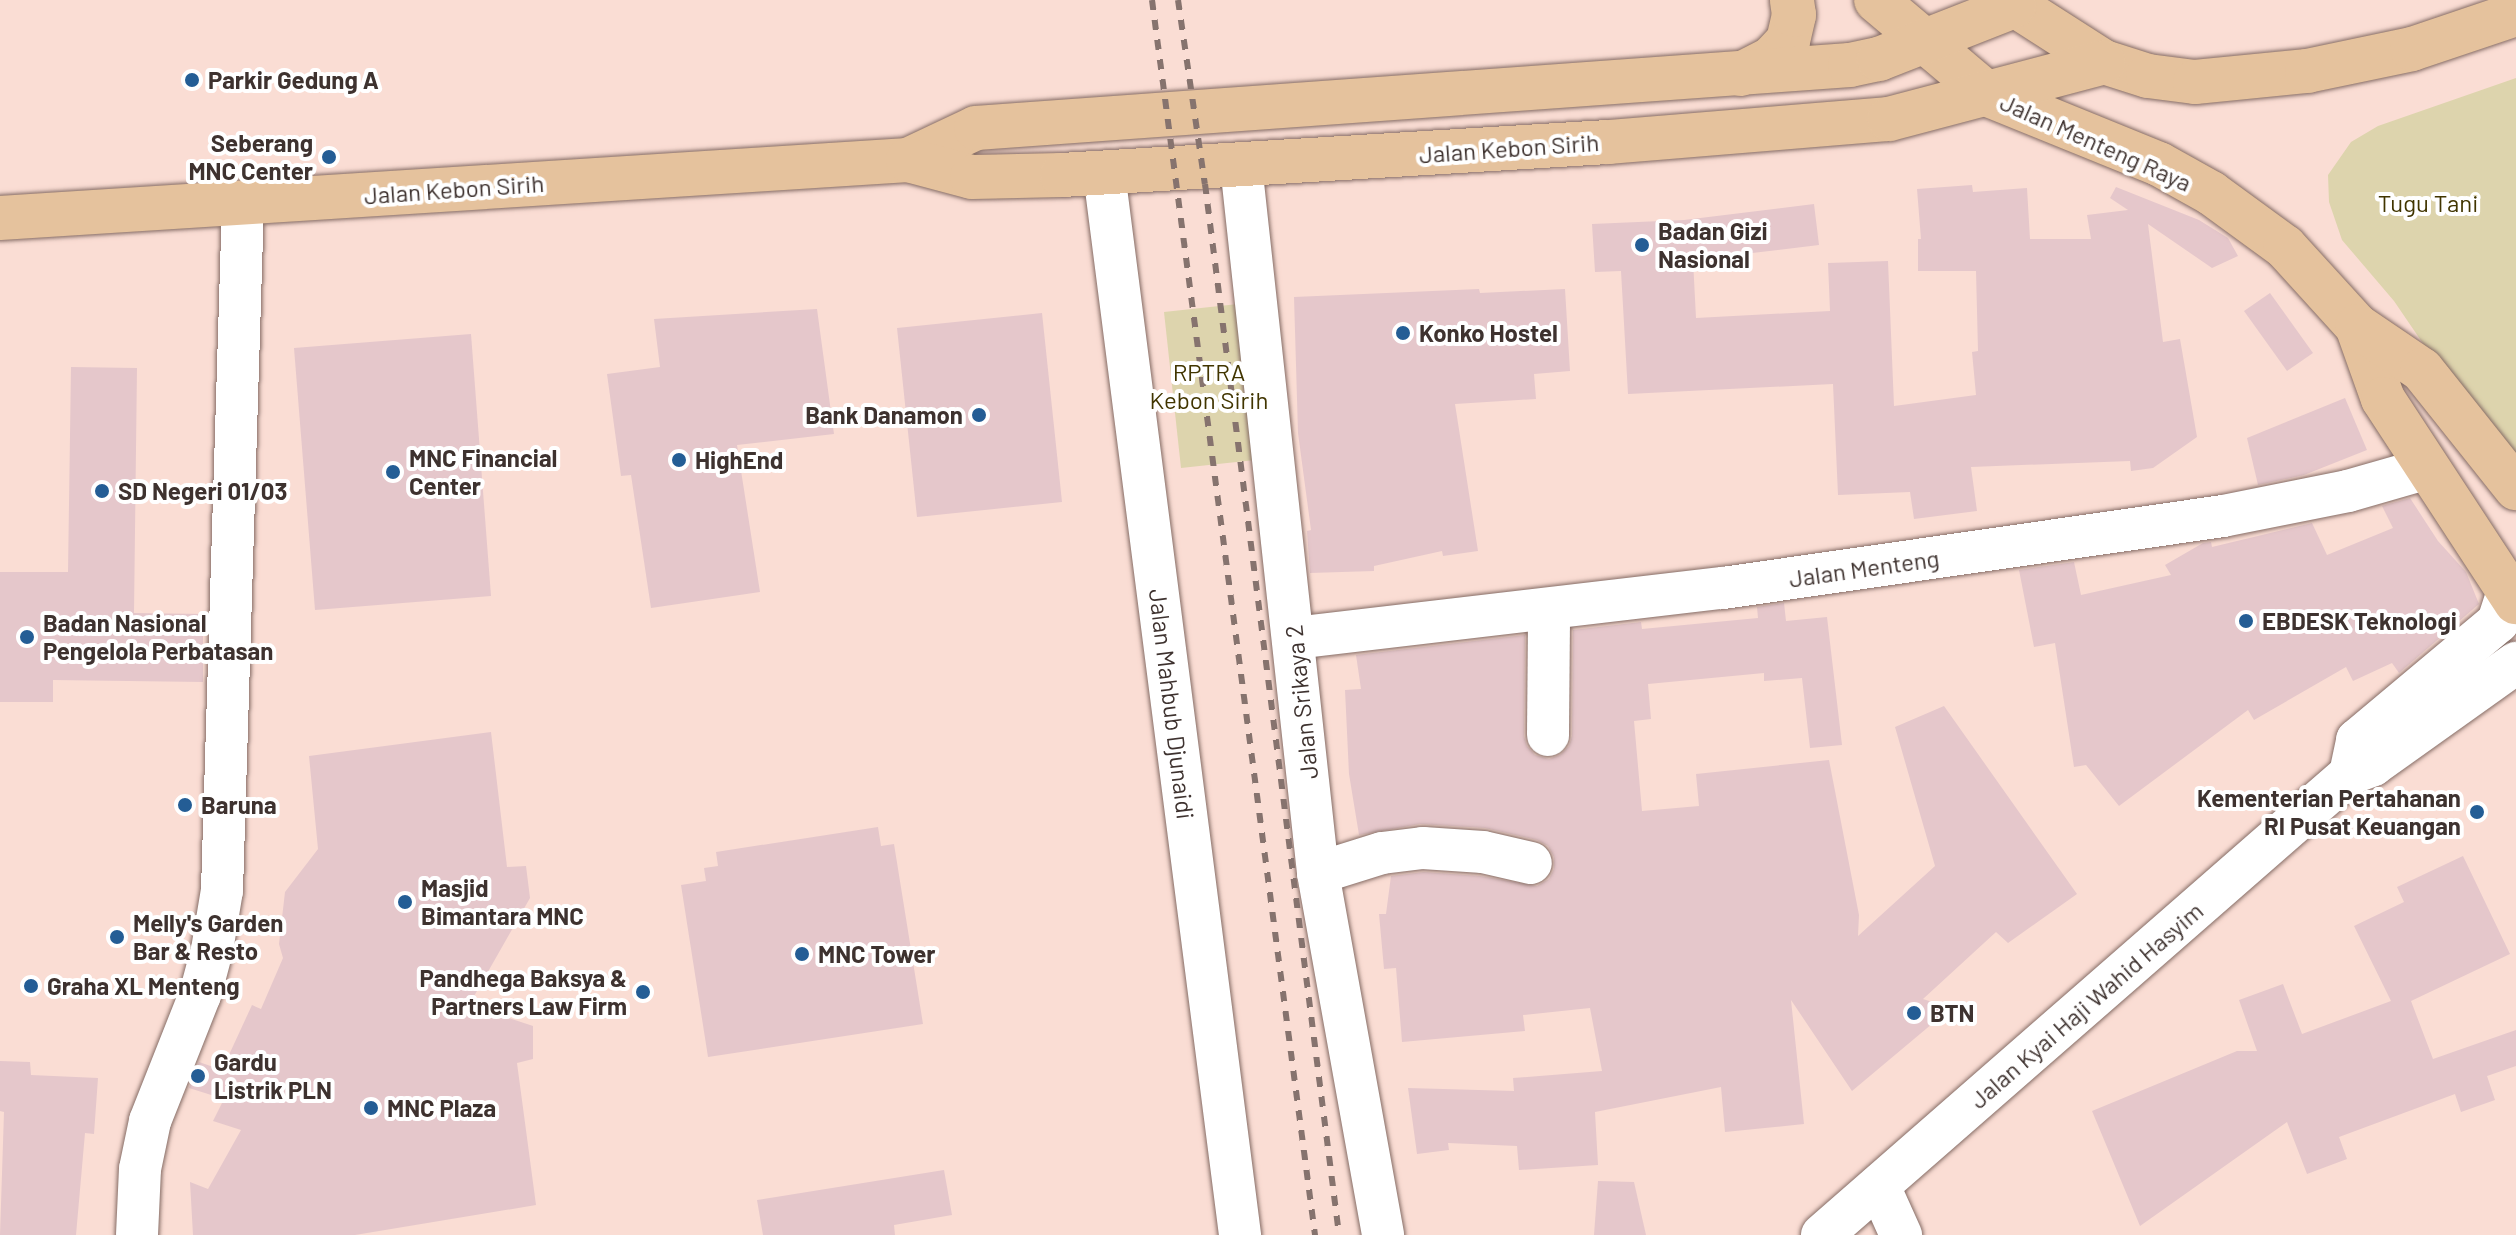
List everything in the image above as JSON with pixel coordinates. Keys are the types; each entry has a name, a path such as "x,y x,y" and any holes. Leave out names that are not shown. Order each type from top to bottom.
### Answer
{"main road":[{"path":"1741,74 1771,59 1788,41 1794,15 1792,0"},
{"name":"Jalan Menteng Raya","path":"1876,0 1989,95 2159,164 2211,193 2285,247 2357,326 2383,399 2512,597"},
{"path":"2011,3 2104,62 2148,76 2195,82 2294,73 2412,49 2516,14"},
{"name":"Jalan Kebon Sirih","path":"908,160 976,128 1850,65 1924,42 2011,3"},
{"name":"Jalan Kebon Sirih","path":"0,218 908,160 972,177 1104,173 1608,142 1889,119 1989,95 2104,62"},
{"path":"2357,326 2422,370 2516,488"}],"street":[{"name":"Jalan Srikaya 2","path":"1241,165 1295,638 1318,873 1383,1235"},
{"name":"Jalan Mahbub Djunaidi","path":"1104,173 1240,1235"},
{"path":"137,1235 140,1169 150,1121 200,995 212,950 222,890 243,202"},
{"name":"Jalan Menteng","path":"1295,638 1549,610 2223,516 2348,491 2428,468"},
{"path":"2350,774 2357,740 2498,622 2512,597"},
{"path":"1548,735 1549,610"},
{"name":"Jalan Kyai Haji Wahid Hasyim","path":"1822,1235 2350,774 2373,765 2516,663"},
{"path":"1318,873 1382,853 1423,848 1483,852 1531,863"},
{"path":"1879,1186 1901,1235"}],"green space":[{"name":"Tugu Tani","path":"2516,78 2516,480 2394,301 2342,240 2329,202 2328,175 2351,142 2378,126"},
{"name":"RPTRA Kebon Sirih","path":"1238,304 1255,460 1181,468 1164,312"}],"building":[{"path":"1972,185 1973,192 2027,188 2030,239 2091,239 2087,215 2128,210 2110,198 2116,187 2199,220 2228,238 2238,256 2212,268 2148,224 2163,342 2180,339 2197,437 2153,468 2131,471 2130,461 1971,467 1977,511 1914,519 1910,492 1838,495 1833,384 1628,394 1621,271 1595,272 1592,224 1684,220 1814,204 1819,245 1693,260 1696,318 1830,311 1828,263 1888,261 1894,406 1976,395 1972,352 1978,351 1976,271 1918,271 1918,239 1921,239 1917,189"},
{"path":"1479,289 1480,293 1565,289 1570,371 1534,374 1536,399 1455,404 1478,551 1443,556 1442,551 1374,566 1374,571 1310,573 1307,531 1311,530 1298,433 1294,297"},
{"path":"2270,293 2313,353 2287,371 2244,311"},
{"name":"HighEnd","path":"817,309 834,434 737,445 760,592 651,608 631,475 621,476 607,374 660,367 654,319"},
{"name":"Bank Danamon","path":"1042,313 1062,502 917,517 897,328"},
{"name":"MNC Financial Center","path":"471,334 491,596 315,610 294,348"},
{"name":"SD Negeri 01/03","path":"71,367 137,368 134,613 203,614 203,682 53,680 53,702 0,702 0,572 68,572"},
{"path":"2345,398 2367,450 2304,475 2258,485 2247,438"},
{"path":"2410,498 2438,541 2466,572 2479,604 2399,673 2392,663 2353,681 2346,667 2254,720 2248,710 2119,806 2086,765 2074,767 2055,643 2034,647 2019,570 2074,562 2081,595 2171,575 2165,565 2203,543 2211,542 2212,547 2312,523 2327,555 2393,528 2382,506"},
{"path":"1784,603 1786,621 1827,617 1842,745 1810,748 1802,678 1764,681 1764,673 1648,684 1651,719 1634,721 1642,811 1699,806 1696,774 1829,760 1859,915 1858,936 1935,866 1895,727 1944,706 2077,894 2008,943 1996,932 1923,999 1951,1008 1852,1091 1791,1000 1804,1124 1725,1132 1721,1087 1595,1112 1598,1165 1519,1170 1517,1146 1448,1143 1449,1150 1417,1154 1408,1088 1514,1091 1513,1078 1602,1071 1590,1008 1523,1015 1525,1031 1402,1042 1396,968 1384,969 1379,914 1386,914 1391,876 1424,872 1480,876 1537,886 1549,879 1554,869 1554,857 1548,846 1537,840 1485,828 1420,824 1359,835 1349,774 1345,690 1361,689 1356,655 1525,635 1524,736 1527,746 1535,755 1549,759 1560,755 1569,746 1572,736 1573,630 1641,622 1642,629 1758,618 1757,607"},
{"path":"491,732 507,867 526,866 530,898 469,1005 533,1026 533,1059 517,1063 536,1205 355,1235 193,1235 190,1182 208,1189 241,1130 213,1121 224,1099 189,1088 199,1062 222,1070 252,1005 261,1009 283,958 279,944 285,892 318,849 309,756"},
{"name":"MNC Tower","path":"878,827 881,846 894,844 923,1024 708,1057 681,885 706,881 704,868 718,866 716,852"},
{"path":"2463,856 2510,954 2411,1001 2433,1059 2516,1030 2516,1066 2487,1076 2495,1100 2461,1112 2455,1094 2339,1137 2347,1159 2307,1174 2287,1122 2140,1226 2092,1111 2237,1051 2257,1051 2239,1000 2283,984 2302,1034 2391,1001 2354,926 2404,902 2397,887"},
{"path":"0,1061 30,1062 31,1075 98,1078 94,1134 85,1133 76,1235 0,1235 4,1112 0,1111"},
{"path":"944,1170 952,1215 894,1225 895,1235 763,1235 757,1200"},
{"path":"1598,1181 1634,1182 1646,1235 1594,1235"}],"railway":[{"path":"1152,0 1315,1235"},
{"path":"1178,0 1205,184 1339,1235"}],"place":[{"name":"Parkir Gedung A","path":"192,80"},
{"name":"Seberang MNC Center","path":"329,157"},
{"name":"Badan Gizi Nasional","path":"1642,245"},
{"name":"Konko Hostel","path":"1403,333"},
{"name":"Bank Danamon","path":"979,415"},
{"name":"HighEnd","path":"679,460"},
{"name":"MNC Financial Center","path":"393,472"},
{"name":"SD Negeri 01/03","path":"102,491"},
{"name":"EBDESK Teknologi","path":"2246,621"},
{"name":"Badan Nasional Pengelola Perbatasan","path":"27,637"},
{"name":"Baruna","path":"185,805"},
{"name":"Kementerian Pertahanan RI Pusat Keuangan","path":"2477,812"},
{"name":"Masjid Bimantara MNC","path":"405,902"},
{"name":"Melly's Garden Bar & Resto","path":"117,937"},
{"name":"MNC Tower","path":"802,954"},
{"name":"Graha XL Menteng","path":"31,986"},
{"name":"Pandhega Baksya & Partners Law Firm","path":"643,992"},
{"name":"BTN","path":"1914,1013"},
{"name":"Gardu Listrik PLN","path":"198,1076"},
{"name":"MNC Plaza","path":"371,1108"}]}
